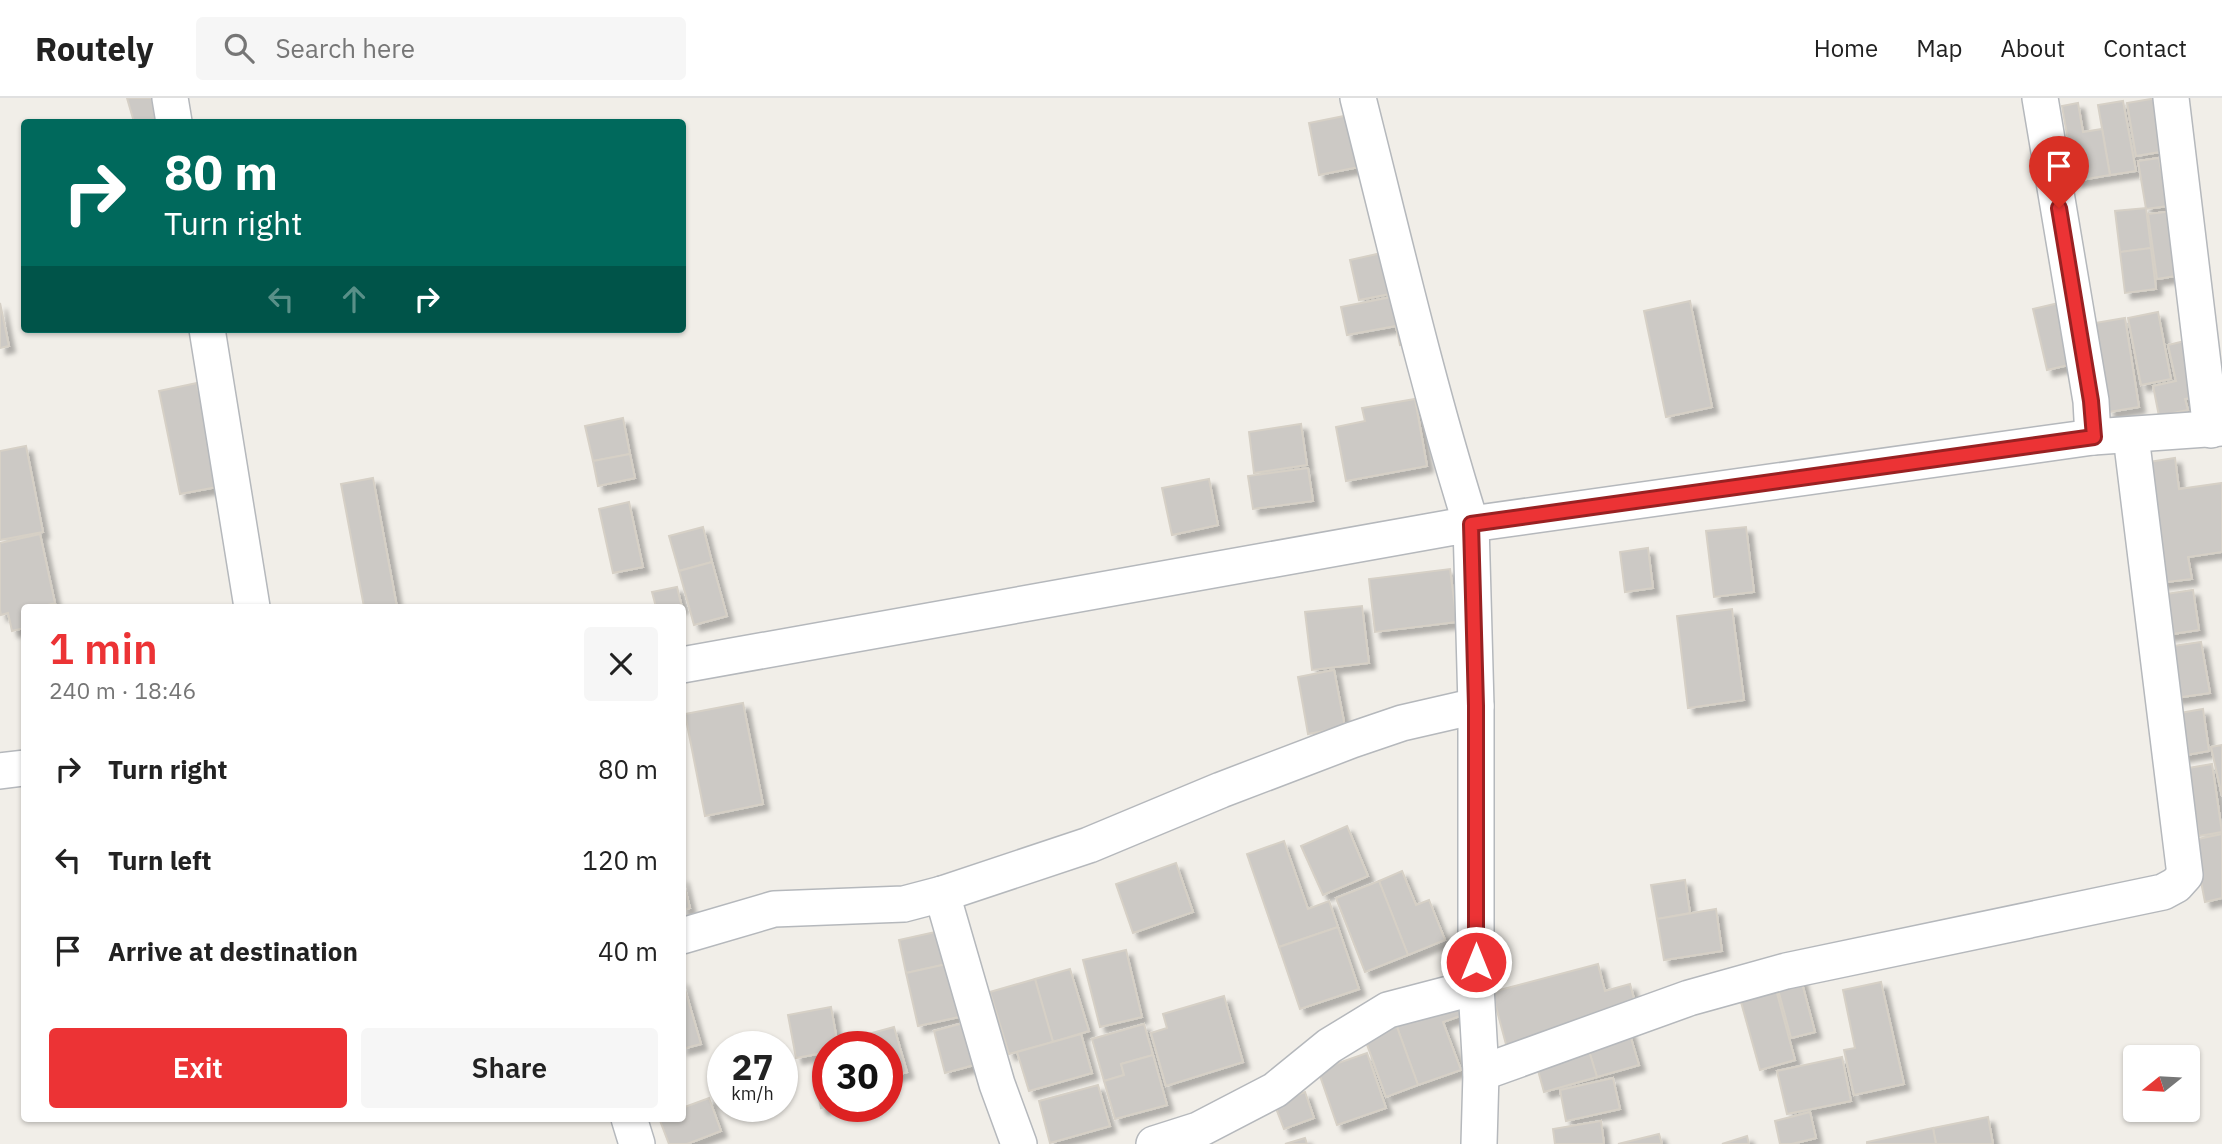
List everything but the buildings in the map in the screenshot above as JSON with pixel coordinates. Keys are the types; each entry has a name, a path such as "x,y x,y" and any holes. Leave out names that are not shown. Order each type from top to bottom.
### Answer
{"street":[{"path":"170,98 174,119"},
{"path":"1357,98 1449,450 1471,524 1476,706 1476,987 1481,1073 1479,1144"},
{"path":"2040,98 2091,401 2094,437"},
{"path":"686,664 1471,524 2094,437 2217,429 2171,98"},
{"path":"208,333 252,604"},
{"path":"1481,1073 1689,998 1786,971 2163,892 2176,885 2185,875 2131,436"},
{"path":"686,935 774,909 904,904 942,894 1089,845 1221,790 1352,740 1402,723 1476,706"},
{"path":"0,771 21,768"},
{"path":"942,894 997,1084 1019,1144"},
{"path":"1154,1144 1198,1130 1275,1090 1329,1046 1388,1010 1476,987"},
{"path":"630,1122 637,1144"}],"route":[{"path":"1476,962 1476,706 1471,524 2094,437 2091,401 2059,208"}]}
